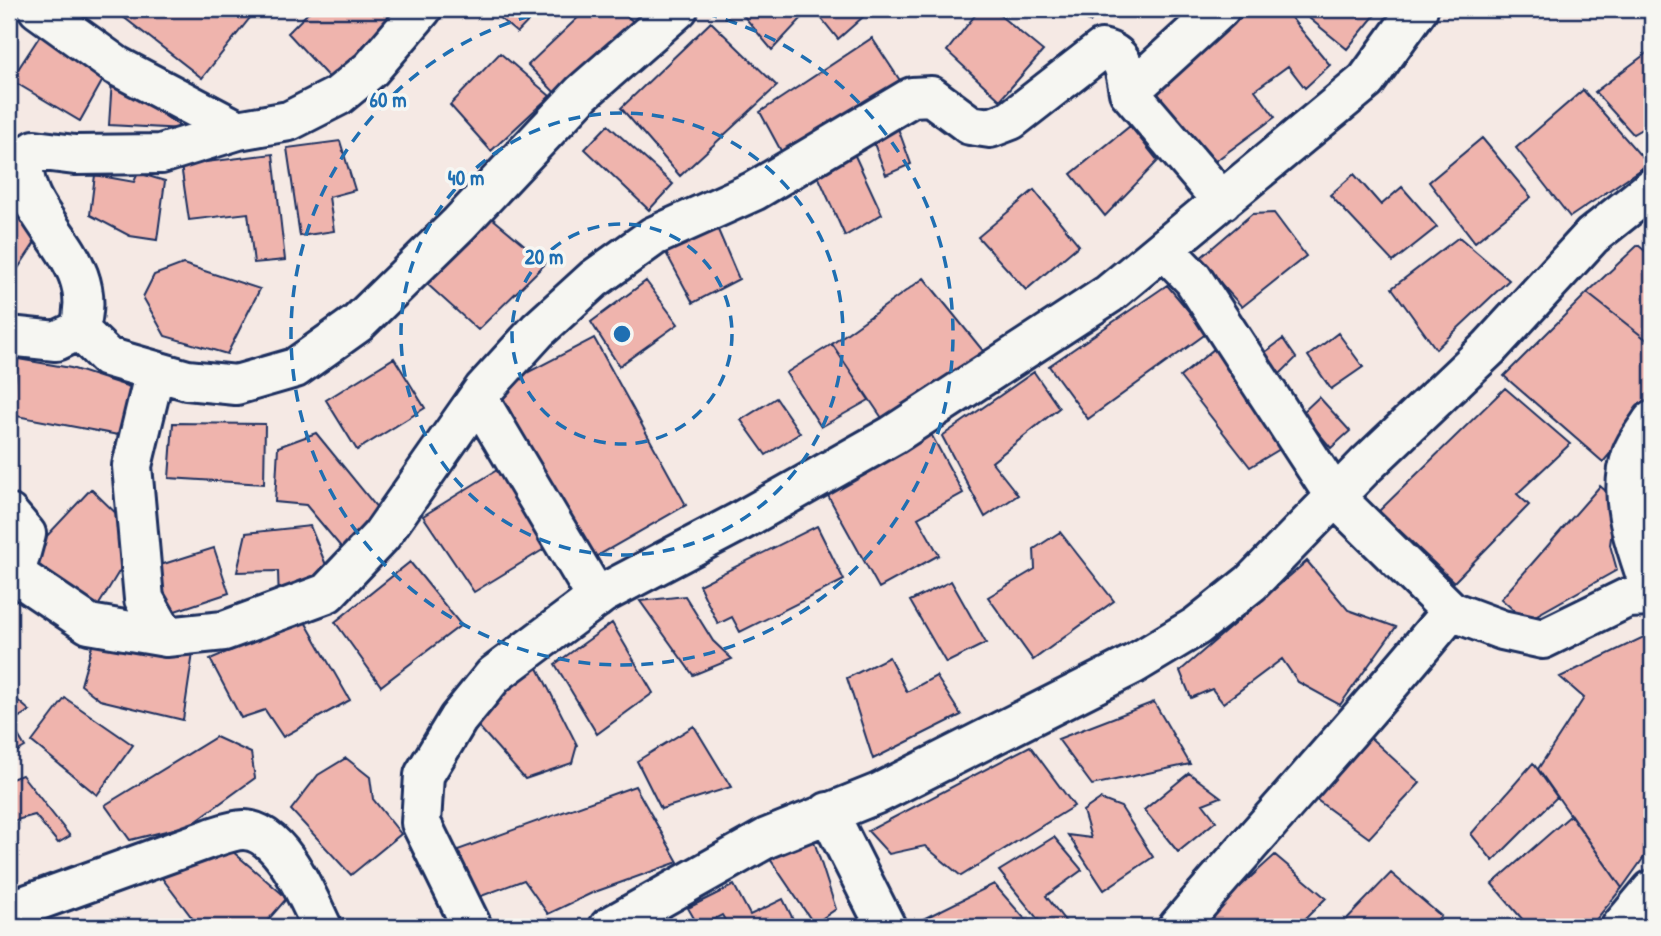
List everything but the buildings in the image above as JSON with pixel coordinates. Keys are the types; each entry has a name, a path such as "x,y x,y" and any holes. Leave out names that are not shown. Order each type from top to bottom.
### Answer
{"street":[{"path":"38,9 117,66 238,130"},
{"path":"9,336 56,341 79,330 84,313 81,277 33,200 22,175 16,151 35,150 75,155 161,154 238,130 289,121 338,96 371,69 422,9"},
{"path":"79,330 107,357 187,380 236,385 295,368 358,323 459,224 582,93 678,9"},
{"path":"1129,92 1220,9"},
{"path":"472,927 421,823 424,775 458,719 494,675 597,598 893,435 1109,294 1366,81 1418,9"},
{"path":"9,514 26,534 12,577 89,624 166,637 224,631 327,593 381,536 478,398 594,279 644,243 754,191 912,97 931,96 970,125 990,128 1011,120 1102,50 1114,52 1123,61 1129,92 1222,201"},
{"path":"609,927 767,838 879,793 973,747 1134,664 1197,626 1251,583 1335,497 1489,348 1592,236 1652,188"},
{"path":"1164,249 1193,279 1335,497 1451,611 1502,630 1543,639 1627,598 1652,595 1633,538 1626,487 1633,452 1652,421"},
{"path":"155,371 132,466 144,599 166,637"},
{"path":"478,398 597,598"},
{"path":"1178,927 1270,818 1399,675 1451,611"},
{"path":"828,812 886,927"},
{"path":"9,911 211,838 244,830 275,844 306,892 321,927"},
{"path":"1621,927 1652,890"}]}
